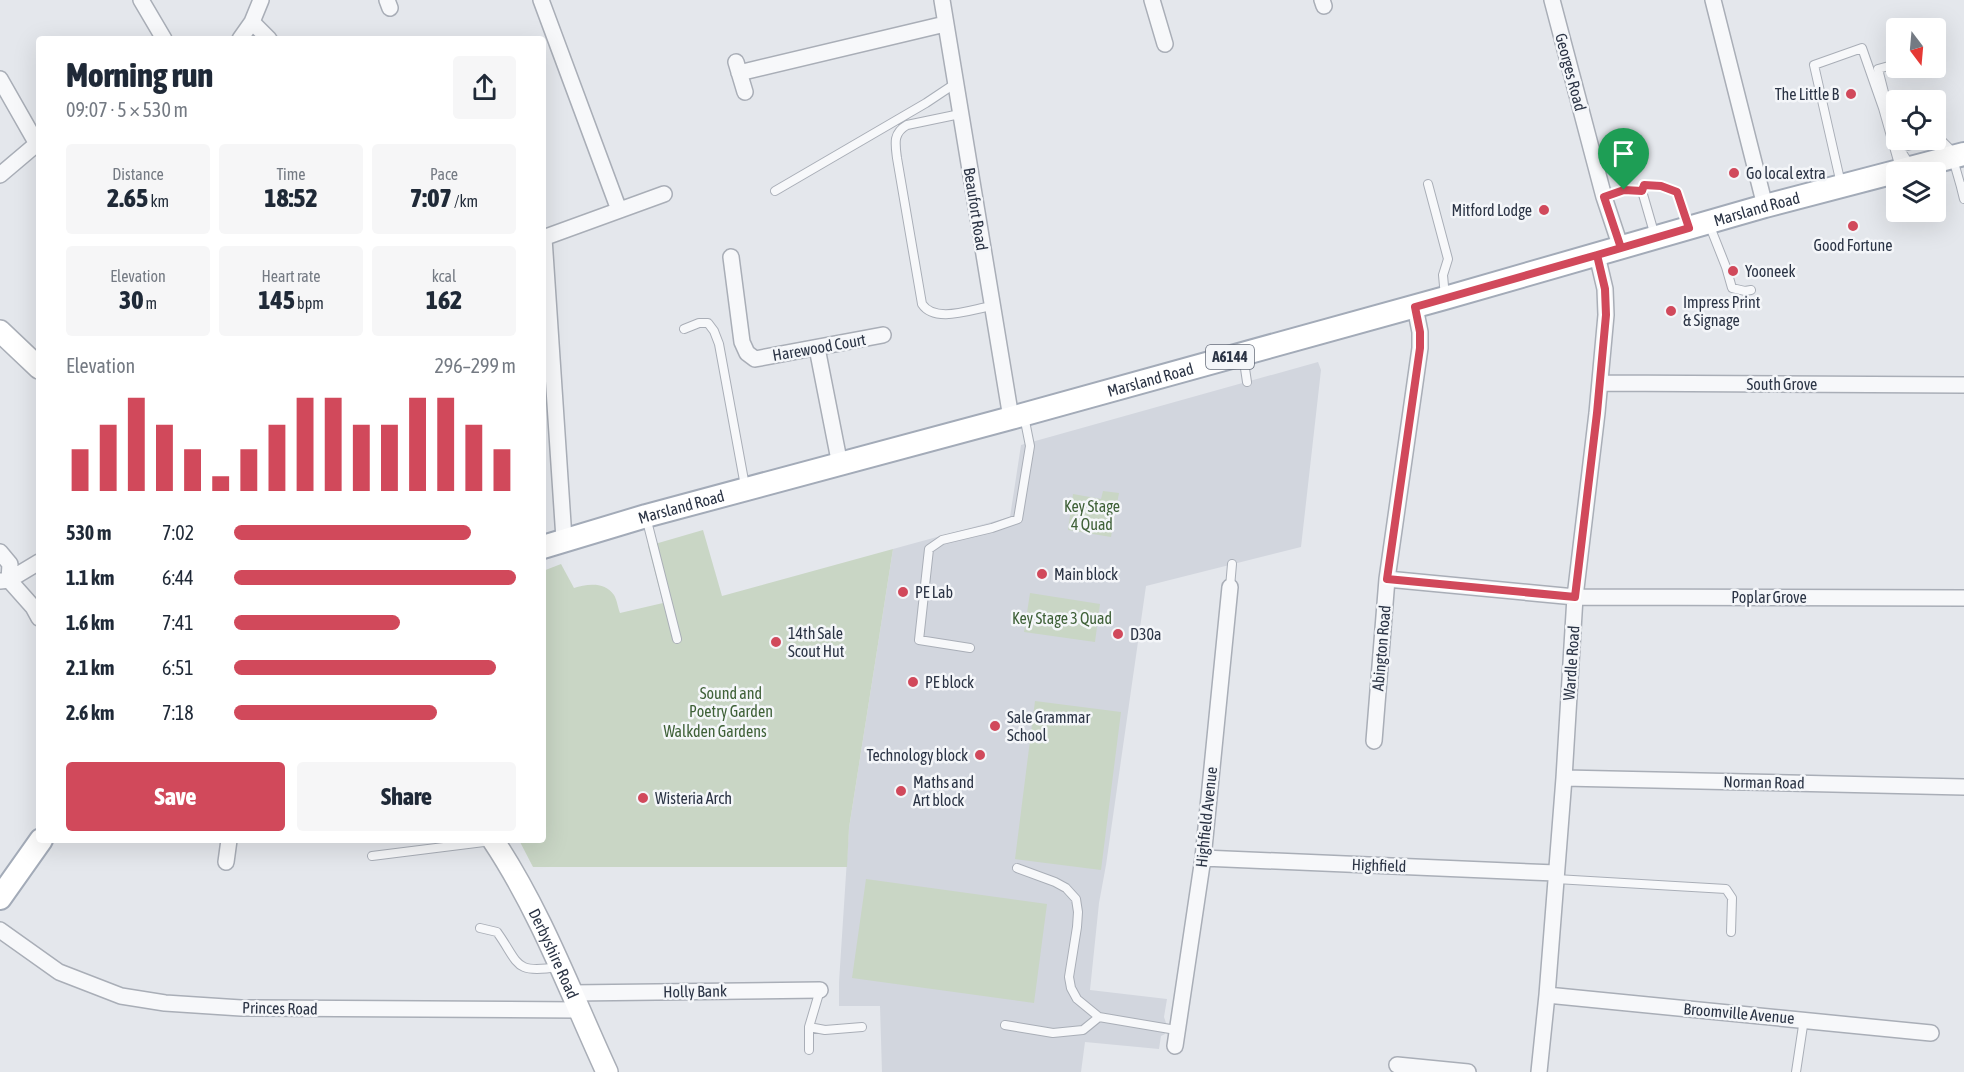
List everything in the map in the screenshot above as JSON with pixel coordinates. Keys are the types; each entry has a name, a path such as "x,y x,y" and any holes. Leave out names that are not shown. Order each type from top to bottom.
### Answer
{"main road":[{"name":"Marsland Road","path":"1936,162 1958,156"},
{"name":"Marsland Road","path":"554,543 1415,307 1765,206 1886,175"},
{"path":"0,898 39,843"}],"street":[{"path":"141,0 162,36"},
{"path":"242,36 252,22 261,0"},
{"path":"542,0 619,210"},
{"name":"Beaufort Road","path":"942,0 992,306 1018,417"},
{"path":"1152,0 1166,44"},
{"name":"Georges Road","path":"1552,0 1604,197 1621,248"},
{"path":"1713,0 1765,206"},
{"path":"252,22 266,36"},
{"path":"745,92 738,68 945,24"},
{"path":"0,78 36,140"},
{"path":"0,175 36,145"},
{"path":"546,237 664,194"},
{"name":"Wardle Road","path":"1539,1072 1547,995 1575,597 1606,315 1605,289 1597,255"},
{"name":"Harewood Court","path":"731,257 742,342 747,353 755,358 883,335"},
{"name":"Abington Road","path":"1374,741 1387,579 1420,348 1420,332 1415,307"},
{"path":"546,321 554,543"},
{"path":"0,331 36,365"},
{"path":"817,348 840,465"},
{"name":"South Grove","path":"1600,383 1964,385"},
{"path":"0,552 10,564 4,581"},
{"path":"4,581 36,564"},
{"name":"Poplar Grove","path":"1387,579 1575,597 1964,598"},
{"path":"4,581 33,607 36,612"},
{"name":"Highfield Avenue","path":"1175,1046 1203,858 1230,587"},
{"name":"Norman Road","path":"1563,778 1964,787"},
{"path":"226,862 229,843"},
{"name":"Derbyshire Road","path":"495,843 516,875 607,1072"},
{"name":"Highfield","path":"1203,858 1556,876"},
{"name":"Princes Road","path":"0,930 59,972 121,996 165,1003 241,1008 574,1002"},
{"name":"Holly Bank","path":"574,1002 820,990"},
{"name":"Broomville Avenue","path":"1547,995 1931,1033"},
{"path":"1397,1065 1468,1072"}],"lane":[{"path":"1841,186 1814,65 1862,48 1904,162"},
{"path":"1886,67 1878,69 1886,100"},
{"path":"775,190 926,103 956,83"},
{"path":"960,114 907,125 899,130 894,140 897,158 922,304 927,310 936,314 992,306"},
{"path":"1946,145 1958,156 1964,200"},
{"path":"1428,184 1448,259 1443,275 1445,298"},
{"path":"1655,238 1642,191 1644,185 1661,186 1677,192 1726,267 1732,288 1751,290"},
{"path":"1604,197 1624,190 1642,191"},
{"path":"684,329 699,323 708,323 714,330 719,344 746,491"},
{"path":"1243,354 1247,382"},
{"path":"970,648 919,640 929,549 942,540 1018,519 1030,446 1018,417"},
{"path":"646,516 677,639"},
{"path":"1230,587 1232,564"},
{"path":"372,856 470,843"},
{"path":"1017,868 1055,882 1066,888 1076,899 1078,912 1070,977 1071,988 1077,999 1099,1017 1176,1030"},
{"path":"1556,876 1726,889 1732,898 1731,932"},
{"path":"480,928 497,933 518,965 542,969 559,967"},
{"path":"809,1050 809,1027 820,990"},
{"path":"1005,1025 1053,1033 1083,1030 1099,1017"},
{"path":"1796,1072 1804,1019"},
{"path":"809,1027 825,1030 862,1027"}],"shaded area":[{"name":"Sale Grammar School","path":"1318,362 1321,370 1301,547 1146,586 1099,903 1090,990 1167,999 1164,1017 1165,1034 1161,1036 1159,1049 1085,1042 1081,1072 882,1072 880,1006 839,1006 839,982 849,828 893,549 1010,517 1021,445"}],"green space":[{"name":"Key Stage 4 Quad","path":"1103,491 1119,493 1111,537 1068,530 1073,494 1101,499"},
{"name":"Walkden Gardens","path":"703,530 722,596 893,549 849,828 847,867 533,867 521,843 546,843 546,570 561,564 574,588 584,585 606,587 614,595 620,613 663,603 648,546"},
{"name":"Key Stage 3 Quad","path":"1030,593 1100,604 1095,642 1024,632"},
{"path":"1035,701 1121,712 1101,870 1015,859"},
{"path":"866,879 1047,904 1034,1003 852,978"}],"place":[{"name":"The Little B","path":"1851,94"},
{"name":"Go local extra","path":"1734,173"},
{"name":"Mitford Lodge","path":"1544,210"},
{"name":"Good Fortune","path":"1853,226"},
{"name":"Yooneek","path":"1733,271"},
{"name":"Impress Print & Signage","path":"1671,311"},
{"name":"Main block","path":"1042,574"},
{"name":"PE Lab","path":"903,592"},
{"name":"D30a","path":"1118,634"},
{"name":"14th Sale Scout Hut","path":"776,642"},
{"name":"PE block","path":"913,682"},
{"name":"Sale Grammar School","path":"995,726"},
{"name":"Technology block","path":"980,755"},
{"name":"Maths and Art block","path":"901,791"},
{"name":"Wisteria Arch","path":"643,798"}],"route":[{"path":"1624,190 1604,197 1621,248 1415,307 1420,332 1420,348 1387,579 1575,597 1606,315 1604,279 1597,255 1621,248 1689,228 1677,192 1661,186 1644,185 1642,191 1624,190"}],"park label":[{"name":"Sound and Poetry Garden","path":"731,702"}]}
